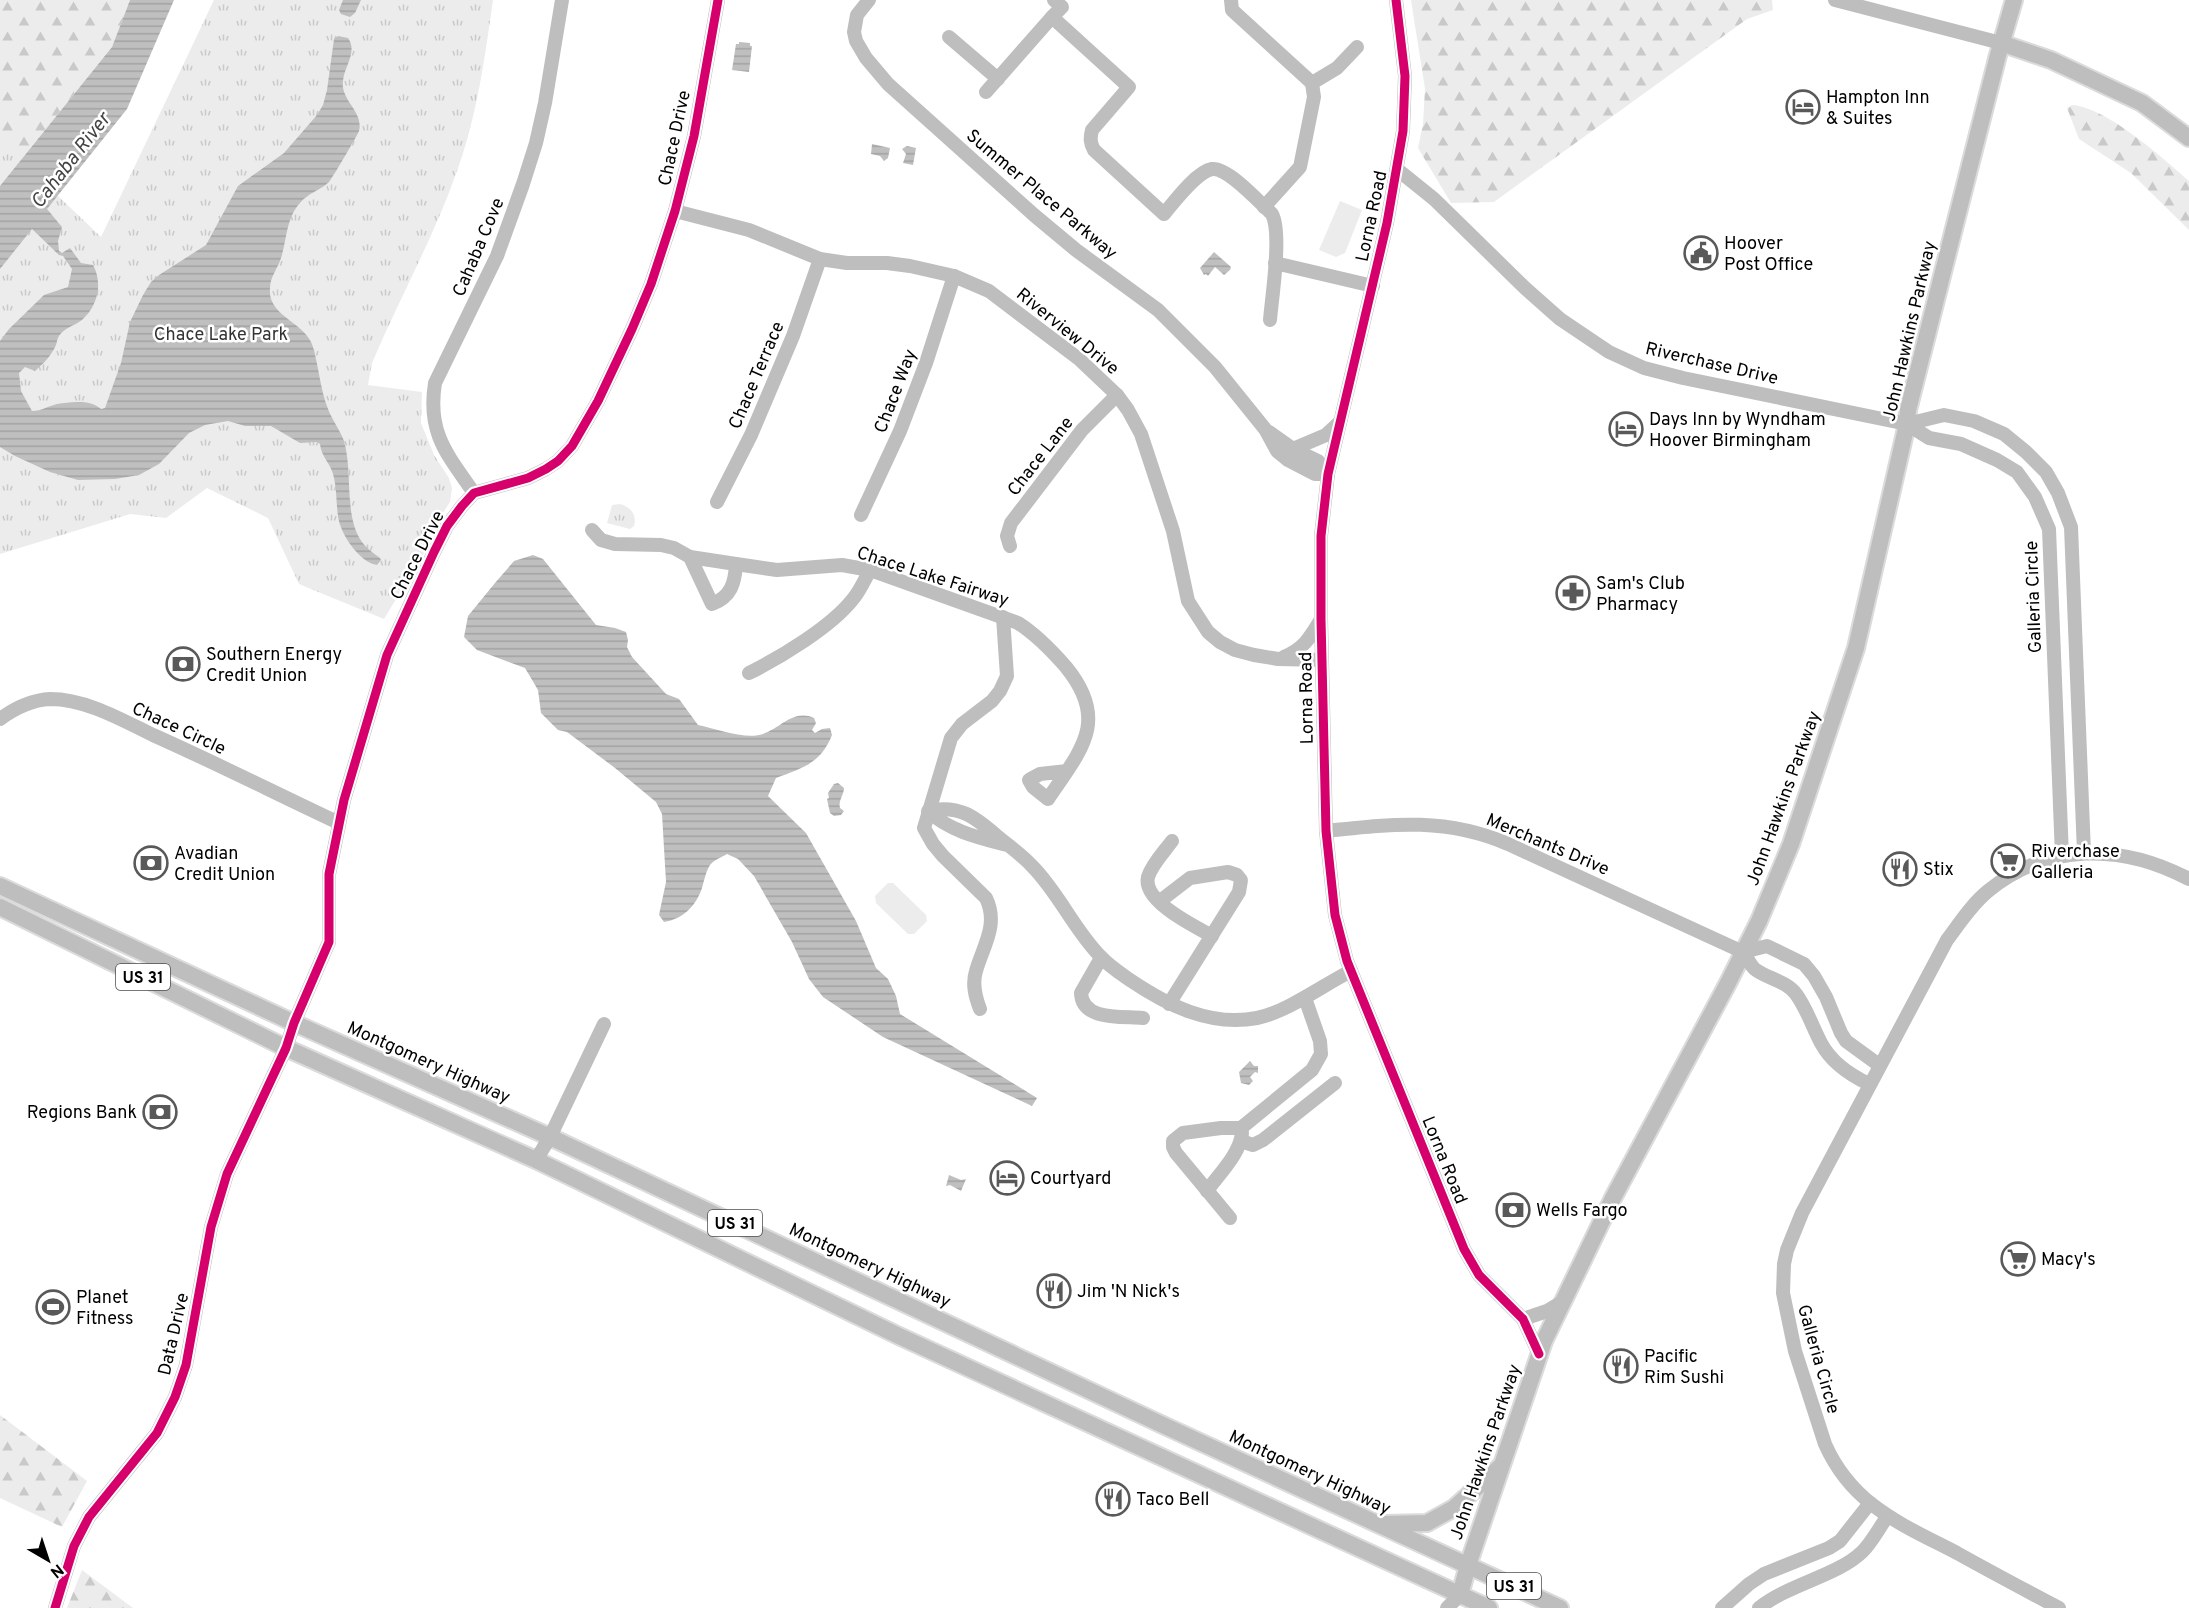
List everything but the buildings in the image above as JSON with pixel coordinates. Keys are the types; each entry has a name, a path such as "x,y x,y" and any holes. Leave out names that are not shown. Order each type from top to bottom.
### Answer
{"main road":[{"name":"John Hawkins Parkway","path":"1461,1602 1468,1565 1539,1354 1613,1198 1759,921 1791,844 1856,648 1907,424 1908,410 2001,43 2014,0"},
{"path":"2001,43 2051,60 2142,103 2189,138"},
{"name":"Montgomery Highway","path":"0,885 294,1023 550,1137 1560,1608"},
{"name":"US 31","path":"0,907 286,1048 536,1160 899,1336 1461,1602 1489,1608"},
{"path":"1376,1523 1428,1523 1454,1508 1502,1465"}],"street":[{"name":"Cahaba Cove","path":"474,493 446,452 435,427 432,403 435,383 497,256 523,184 545,103 562,0"},
{"name":"Chace Drive","path":"294,1023 328,942 329,874 339,823 387,656 447,526 474,493 528,478 546,469 558,461 572,446 589,419 651,284 675,211 694,136 718,0"},
{"name":"Summer Place Parkway","path":"868,0 857,15 854,32 860,49 874,69 1034,215 1076,250 1158,310 1215,366 1265,429 1278,451 1288,460 1315,474 1328,474"},
{"path":"986,92 1062,7 1054,0"},
{"path":"1231,0 1232,10 1312,82 1314,97 1300,167 1264,207"},
{"name":"Lorna Road","path":"1396,0 1405,76 1403,131 1398,170 1328,474 1321,536 1326,831 1335,915 1343,949 1464,1249 1479,1275 1523,1319 1539,1354"},
{"path":"1835,0 2001,43"},
{"path":"1052,18 1129,87 1092,130 1091,144 1100,156 1164,214 1194,181 1211,169 1231,176 1272,214 1275,221 1275,263 1270,320"},
{"path":"949,37 998,79"},
{"path":"1312,82 1337,68 1357,47"},
{"name":"Riverchase Drive","path":"1398,170 1434,199 1560,319 1609,352 1644,368 1683,378 1907,424"},
{"name":"Riverview Drive","path":"675,211 748,230 819,259 847,263 886,263 910,266 954,276 989,291 1080,359 1117,395 1141,434 1173,531 1185,592 1196,616 1208,632 1235,650 1278,659 1322,660"},
{"name":"Chace Terrace","path":"717,502 751,435 793,336 819,259"},
{"path":"1275,263 1373,286"},
{"name":"Chace Way","path":"861,514 904,422 954,276"},
{"name":"Chace Lane","path":"1010,546 1007,536 1011,523 1082,430 1117,395"},
{"path":"1907,424 1944,415 1974,421 2004,434 2046,472 2058,493 2071,526 2085,853"},
{"path":"1293,449 1326,435 1340,422"},
{"name":"Galleria Circle","path":"1907,424 1929,438 1961,444 1998,460 2017,472 2035,497 2049,529 2062,856"},
{"name":"Summer Place Parkway","path":"1265,429 1293,449 1318,461 1328,474"},
{"name":"Chace Lake Fairway","path":"592,530 601,540 615,544 661,545 674,548 690,557 777,570 842,565 870,570 1003,617 1033,632 1083,691 1089,716 1085,741 1067,771"},
{"path":"690,557 712,604 723,600 731,591 735,580 736,564"},
{"path":"749,673 805,640 838,614 854,599 870,570"},
{"path":"980,1009 975,996 975,973 993,920 991,908 986,898 933,844 924,828 951,738 962,724 992,701 1000,691 1006,676 1003,617"},
{"path":"1278,659 1298,650 1310,638 1321,619"},
{"name":"Chace Circle","path":"0,719 15,708 39,700 51,699 79,703 132,725 339,823"},
{"path":"928,811 944,807 965,812 981,822 1033,866 1101,958 1157,999 1200,1016 1219,1020 1259,1018 1305,998 1351,971"},
{"name":"Merchants Drive","path":"1326,831 1397,823 1427,824 1476,833 1508,844 1743,952"},
{"path":"1172,841 1148,877 1148,888 1152,895 1174,914 1212,936"},
{"name":"Galleria Circle","path":"2059,1608 1887,1517 1849,1484 1831,1458 1825,1444 1795,1351 1783,1293 1784,1264 1794,1228 1947,940 1967,912 1987,892 2017,872 2062,856 2085,853 2121,854 2138,858 2170,869 2189,879"},
{"path":"1160,901 1190,878 1228,872 1237,874 1241,880 1239,892 1169,1004"},
{"path":"1869,1084 1844,1069 1830,1056 1795,992 1776,979 1755,970 1743,952 1767,946 1803,964 1814,976 1826,997 1846,1041 1879,1065"},
{"path":"1101,958 1081,993 1083,1005 1089,1011 1104,1015 1143,1018"},
{"path":"1207,1191 1225,1167 1241,1134 1312,1070 1321,1054 1320,1041 1305,998"},
{"name":"Data Drive","path":"55,1608 74,1546 89,1517 157,1433 175,1397 186,1365 212,1227 227,1173 286,1048 294,1023"},
{"path":"536,1160 550,1137 604,1024"},
{"path":"1298,1083 1312,1100"},
{"path":"1230,1218 1176,1153 1173,1141 1183,1133 1221,1128 1241,1134 1253,1145 1263,1140 1335,1083"},
{"path":"1523,1319 1547,1311 1562,1302"},
{"path":"1722,1608 1764,1574 1829,1548 1840,1541 1870,1503"},
{"path":"1759,1608 1782,1593 1846,1564 1862,1553 1887,1517"},
{"path":"1447,1608 1461,1602"}],"green space":[{"path":"0,0 130,0 112,47 0,186"},
{"name":"Chace Lake Park","path":"214,0 493,0 480,86 464,150 438,220 372,363 368,385 422,392 421,423 434,455 449,478 452,488 450,502 437,522 424,553 384,619 299,584 268,518 207,488 166,518 130,514 0,554 0,160 9,149 101,237"},
{"path":"1411,0 1772,0 1773,10 1747,19 1494,202 1451,203 1418,148 1423,124 1425,89"},
{"path":"2072,105 2101,114 2134,135 2189,181 2189,230 2131,173 2079,139 2067,108"},
{"path":"1340,201 1362,210 1345,253 1336,257 1319,250"},
{"path":"620,504 630,509 634,515 634,526 630,529 607,523 612,505"},
{"path":"888,883 893,883 926,915 927,921 914,934 908,934 876,903 875,896"},
{"path":"0,1415 87,1481 62,1527 0,1498"},
{"path":"82,1570 133,1608 67,1608"}],"water":[{"name":"Cahaba River","path":"130,0 174,0 127,109 47,209 62,227 58,241 59,251 62,253 70,248 81,263 93,265 98,279 97,294 92,308 82,320 61,333 47,359 35,371 25,367 19,373 21,391 32,411 74,402 86,402 101,409 105,408 121,363 130,322 151,282 206,245 238,186 284,153 317,115 323,105 327,90 334,39 338,36 348,38 352,49 343,88 358,118 359,131 329,182 307,197 295,209 270,288 274,306 303,331 313,347 325,401 344,441 347,453 350,504 355,528 364,545 380,558 377,565 364,559 358,553 343,531 338,516 333,474 320,444 317,442 300,443 271,426 245,426 228,421 205,425 189,433 159,464 139,475 115,479 78,480 50,472 0,447 0,341 44,295 68,287 72,269 63,256 59,255 32,229 0,269 0,186 112,47"},
{"path":"343,0 361,0 355,13 350,17 341,14 339,10"},
{"path":"750,43 752,46 749,72 732,70 736,44"},
{"path":"872,144 890,148 888,158 884,161 880,156 871,154"},
{"path":"907,146 916,148 913,165 903,163 906,154 902,149"},
{"path":"1214,252 1231,267 1230,270 1224,275 1215,267 1208,276 1204,275 1200,268"},
{"path":"533,555 543,559 596,625 626,632 627,647 632,657 666,694 679,699 698,725 749,736 763,734 787,720 807,716 814,718 816,723 812,730 815,733 830,728 832,735 817,758 803,767 776,778 768,796 806,833 856,921 876,968 888,979 896,996 900,1014 1037,1098 1032,1106 883,1037 823,997 809,979 792,942 754,876 738,859 727,854 712,863 707,870 699,895 688,911 664,922 659,915 666,882 662,814 656,802 567,732 558,730 541,713 538,690 525,668 477,650 464,637 468,616 495,583 514,561"},
{"path":"838,783 844,788 840,808 844,811 841,815 834,816 830,813 827,799 834,784"},
{"path":"1250,1061 1254,1066 1258,1066 1258,1073 1255,1072 1250,1077 1253,1081 1249,1085 1241,1083 1239,1072"},
{"path":"949,1175 961,1180 966,1179 961,1191 950,1185 946,1186"}],"cycle path":[{"path":"55,1608 74,1546 89,1517 157,1433 175,1397 186,1365 211,1227 227,1174 286,1048 294,1023 329,942 329,874 344,800 387,655 447,526 462,506 474,493 528,478 558,461 572,446 598,401 651,284 675,211 694,136 718,0"},
{"path":"1396,0 1405,76 1403,131 1387,223 1328,474 1321,536 1326,831 1335,915 1347,961 1464,1249 1479,1275 1523,1319 1539,1354"}],"place":[{"name":"Hampton Inn & Suites","path":"1803,107"},
{"name":"Hoover Post Office","path":"1701,253"},
{"name":"Days Inn by Wyndham Hoover Birmingham","path":"1626,429"},
{"name":"Sam's Club Pharmacy","path":"1573,593"},
{"name":"Southern Energy Credit Union","path":"183,664"},
{"name":"Riverchase Galleria","path":"2008,861"},
{"name":"Avadian Credit Union","path":"151,863"},
{"name":"Stix","path":"1900,869"},
{"name":"Regions Bank","path":"160,1112"},
{"name":"Courtyard","path":"1007,1178"},
{"name":"Wells Fargo","path":"1513,1210"},
{"name":"Macy's","path":"2018,1259"},
{"name":"Jim 'N Nick's","path":"1054,1291"},
{"name":"Planet Fitness","path":"53,1307"},
{"name":"Pacific Rim Sushi","path":"1621,1366"},
{"name":"Taco Bell","path":"1113,1499"}]}
